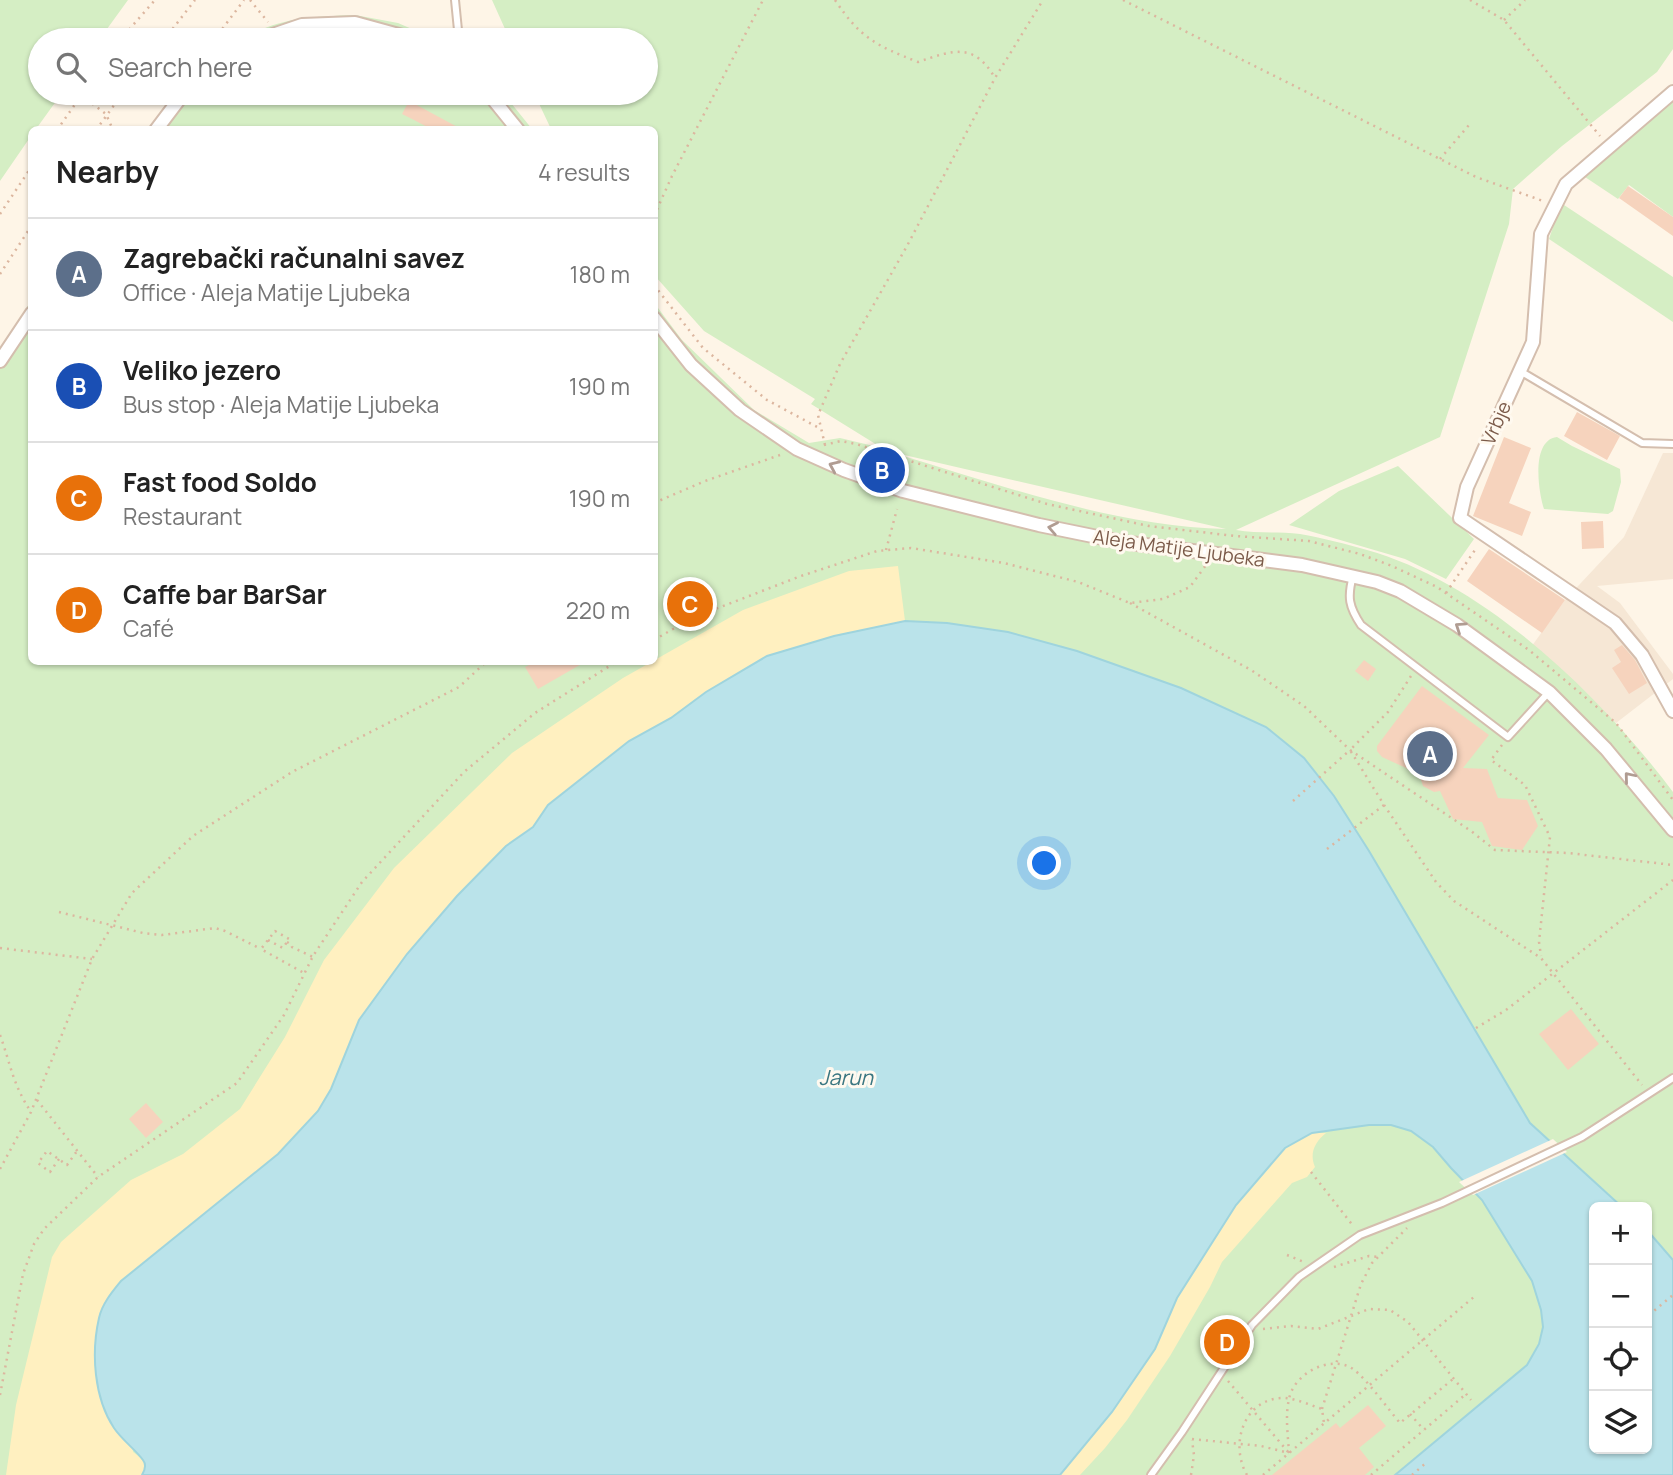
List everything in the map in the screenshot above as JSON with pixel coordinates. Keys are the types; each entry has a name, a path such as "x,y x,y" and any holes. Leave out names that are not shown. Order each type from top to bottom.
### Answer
{"street":[{"path":"293,28 302,25 355,23 373,28"},
{"name":"Vrbje","path":"1673,92 1566,184 1541,234 1533,342 1467,487 1460,518 1615,623 1642,655 1673,711"},
{"path":"159,126 175,105"},
{"path":"498,105 516,126"},
{"path":"0,360 28,319"},
{"name":"Aleja Matije Ljubeka","path":"658,323 691,365 740,410 797,449 844,470 903,491 1039,525 1122,541 1302,565 1353,576 1377,582 1421,602 1458,625 1549,692 1605,749 1673,830"}],"lane":[{"path":"455,0 458,28"},
{"path":"1520,371 1642,443 1673,444"},
{"path":"1353,576 1349,591 1349,608 1361,625 1508,737 1549,692"},
{"path":"1151,1475 1252,1325 1299,1277 1360,1235 1442,1203 1583,1137 1672,1081"}],"path":[{"path":"130,28 155,0"},
{"path":"173,28 195,0"},
{"path":"223,28 244,0"},
{"path":"250,0 273,28"},
{"path":"658,206 762,0"},
{"path":"835,0 852,25 880,47 918,62 964,51 985,60 995,78"},
{"path":"825,445 818,415 839,364 907,246 995,78 1043,0"},
{"path":"1123,0 1476,177 1539,199 1554,208"},
{"path":"1470,0 1504,20 1609,147"},
{"path":"1504,20 1525,0"},
{"path":"60,126 74,105"},
{"path":"95,105 106,114 111,126"},
{"path":"98,126 113,105"},
{"path":"1440,159 1469,125"},
{"path":"0,214 28,172"},
{"path":"0,274 28,231"},
{"path":"658,290 703,348 767,400 821,429"},
{"path":"658,501 705,481 771,458"},
{"path":"886,550 897,509"},
{"path":"1446,593 1485,535"},
{"path":"658,638 692,618 789,580 877,551 911,548 1004,564 1078,582 1130,603 1251,670 1304,706 1350,750 1495,850 1548,852 1673,864"},
{"path":"1130,603 1163,599 1190,587 1205,570 1209,554"},
{"path":"0,1169 31,1112 92,959 132,893 193,836 292,772 459,687 483,665"},
{"path":"0,1395 6,1352 23,1274 34,1244 44,1228 98,1177 237,1083 284,1015 313,957 362,882 464,772 535,713 610,665"},
{"path":"1293,802 1388,712 1417,667"},
{"path":"1508,737 1491,760 1525,785 1550,837 1539,942 1541,958"},
{"path":"1350,750 1436,882 1454,901 1541,958 1649,1093"},
{"path":"1327,849 1384,805"},
{"path":"1476,1028 1506,1010 1673,880"},
{"path":"60,912 143,933 162,935 215,928 304,973"},
{"path":"261,949 268,940 275,931 289,939 283,948 268,940"},
{"path":"287,942 313,957"},
{"path":"0,948 92,959"},
{"path":"0,1035 15,1084 31,1112"},
{"path":"36,1099 98,1177"},
{"path":"59,1159 50,1172 38,1163 47,1151 59,1159 67,1165 77,1151"},
{"path":"1311,1172 1360,1235"},
{"path":"1324,1423 1322,1409 1361,1284 1378,1257 1415,1221"},
{"path":"1287,1255 1315,1266"},
{"path":"1331,1269 1369,1256 1378,1257"},
{"path":"1652,1312 1673,1295"},
{"path":"1263,1475 1475,1296"},
{"path":"1267,1322 1260,1329 1291,1326 1318,1329 1373,1308 1390,1310 1404,1318 1471,1401"},
{"path":"0,1352 6,1352"},
{"path":"1289,1453 1289,1399 1293,1388 1312,1370 1336,1363 1348,1366 1357,1372 1399,1423 1453,1379"},
{"path":"1226,1379 1289,1453"},
{"path":"1371,1475 1466,1394"},
{"path":"1247,1475 1243,1468 1239,1444 1240,1433 1253,1410 1267,1401 1289,1399 1322,1409"},
{"path":"1410,1414 1424,1431"},
{"path":"1191,1475 1194,1455 1191,1439 1289,1453"},
{"path":"1412,1475 1427,1462"}],"shaded area":[{"path":"1663,453 1673,453 1673,579 1597,586 1620,603 1673,674 1673,679 1616,723 1529,650 1565,600 1624,537"}],"green space":[{"path":"0,0 128,0 108,28 28,28 28,105 53,105 38,126 28,126 28,140 0,181"},
{"path":"492,0 1673,0 1673,49 1657,72 1562,146 1513,189 1509,224 1440,437 1236,530 1300,534 1367,550 1411,566 1454,588 1497,616 1576,682 1644,755 1673,792 1673,1475 0,1475 0,349 28,306 28,665 658,665 658,308 682,340 754,410 809,443 840,438 882,448 811,404 815,399 704,331 658,279 658,126 550,126 540,105 658,105 658,28 505,28","holes":["900,454 1226,529 1185,527 1103,513 1020,492"]},
{"path":"355,15 398,23 409,28 266,28 296,20"},
{"path":"1673,101 1673,217 1629,185 1618,199 1582,175 1612,147"},
{"path":"167,105 513,105 530,126 151,126"},
{"path":"1561,203 1673,277 1673,322 1549,239"},
{"path":"1557,437 1620,469 1621,482 1613,511 1608,514 1544,509 1538,467 1543,447 1549,440"},
{"path":"1398,466 1474,539 1446,579 1405,559 1289,525 1339,491"}],"sand":[{"path":"898,566 905,621 834,636 767,656 706,692 548,805 533,827 506,846 457,896 359,1020 331,1089 318,1111 278,1154 121,1281 110,1294 133,1452 143,1462 142,1475 6,1475 16,1405 52,1257 61,1242 131,1180 183,1154 240,1109 285,1037 324,960 394,868 512,753 623,678 646,665 658,665 658,658 743,610 849,571"},
{"path":"1312,1133 1326,1133 1314,1148 1315,1167 1307,1177 1292,1183 1222,1262 1170,1356 1105,1448 1080,1475 1060,1475 1112,1412 1155,1350 1177,1298 1236,1205 1285,1148"}],"water":[{"name":"Jarun","path":"905,621 947,623 1008,632 1077,651 1181,688 1266,727 1304,758 1334,796 1369,851 1530,1123 1617,1202 1589,1202 1589,1454 1652,1454 1652,1236 1673,1260 1673,1475 1395,1475 1527,1365 1539,1344 1543,1327 1532,1281 1482,1200 1433,1147 1411,1131 1391,1125 1369,1125 1312,1133 1285,1148 1236,1205 1177,1298 1155,1349 1112,1412 1060,1475 142,1475 144,1462 121,1437 107,1416 96,1375 95,1346 100,1313 121,1281 278,1154 318,1111 331,1089 359,1020 407,954 457,896 506,846 533,827 548,805 629,741 671,718 706,692 767,656 834,636"}],"pier":[{"path":"1553,1139 1567,1152 1473,1195 1459,1182"}],"building":[{"path":"407,105 416,105 456,126 425,126 402,114"},
{"path":"1628,186 1673,217 1673,236 1619,198"},
{"path":"1577,412 1620,436 1607,460 1564,436"},
{"path":"1504,437 1531,448 1509,503 1531,512 1522,536 1473,516"},
{"path":"1603,521 1604,548 1582,549 1581,522"},
{"path":"1489,549 1565,600 1542,633 1467,581"},
{"path":"1622,645 1635,660 1647,683 1629,694 1612,668 1621,662 1614,650"},
{"path":"1364,660 1376,669 1368,681 1355,671"},
{"path":"529,665 580,665 538,689 525,667"},
{"path":"1422,686 1489,735 1463,768 1487,769 1498,798 1527,800 1538,826 1522,850 1492,846 1482,822 1453,819 1440,791 1434,792 1423,786 1421,780 1406,768 1382,757 1377,751 1377,746"},
{"path":"1571,1009 1599,1044 1568,1070 1539,1034"},
{"path":"146,1103 163,1122 146,1138 129,1119"},
{"path":"1231,1321 1241,1328 1227,1347 1217,1340"},
{"path":"1368,1405 1386,1426 1359,1448 1374,1467 1365,1475 1272,1475 1336,1423 1340,1428"}],"place":[{"name":"Veliko jezero","path":"882,470"},
{"name":"Fast food Soldo","path":"690,604"},
{"name":"Zagrebački računalni savez","path":"1430,754"},
{"name":"Caffe bar BarSar","path":"1227,1342"}]}
